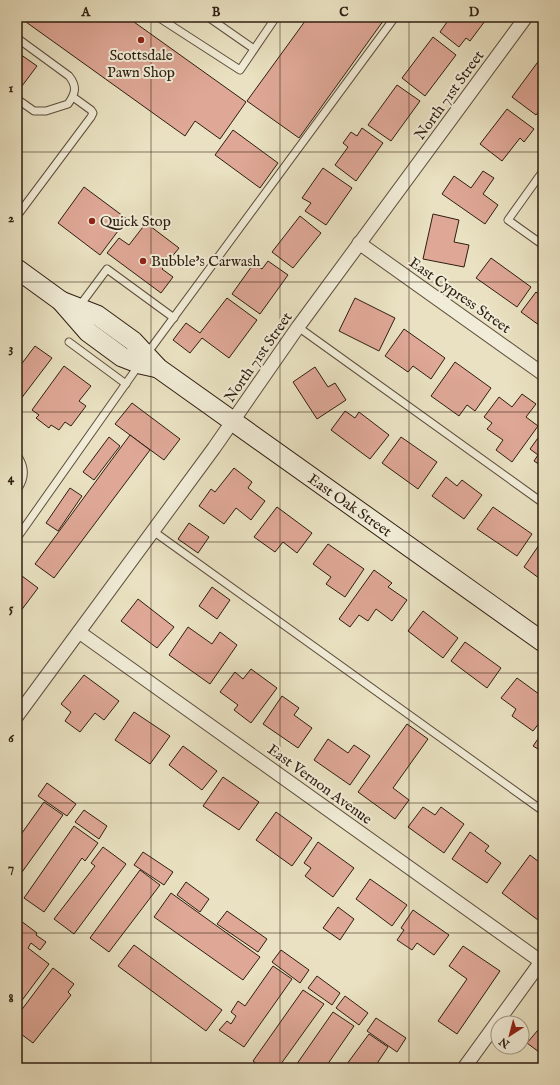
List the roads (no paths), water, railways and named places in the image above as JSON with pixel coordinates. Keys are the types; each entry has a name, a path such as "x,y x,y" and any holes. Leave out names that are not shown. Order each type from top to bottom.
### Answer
{"street":[{"name":"North 71st Street","path":"17,716 233,421 298,327 359,243 526,17"},
{"name":"East Cypress Street","path":"359,243 543,374"},
{"name":"East Oak Street","path":"17,269 70,304 88,332 122,357 148,362 543,642"},
{"name":"East Vernon Avenue","path":"79,632 542,961"},
{"path":"468,1067 542,961"}],"lane":[{"path":"158,17 240,70 275,18"},
{"path":"208,17 254,49"},
{"path":"17,538 126,384 148,362 174,318 395,17"},
{"path":"17,38 69,76 75,83 76,89 68,104 46,111 34,111 17,99"},
{"path":"17,216 93,114 91,110 73,97"},
{"path":"543,170 508,220 543,245"},
{"path":"70,304 107,269 174,318"},
{"path":"298,327 543,503"},
{"path":"69,342 126,384"},
{"path":"17,455 24,466 24,477 17,490"},
{"path":"153,531 543,811"}],"place":[{"name":"Scottsdale Pawn Shop","path":"141,40"},
{"name":"Quick Stop","path":"92,221"},
{"name":"Bubble's Carwash","path":"143,261"}]}
